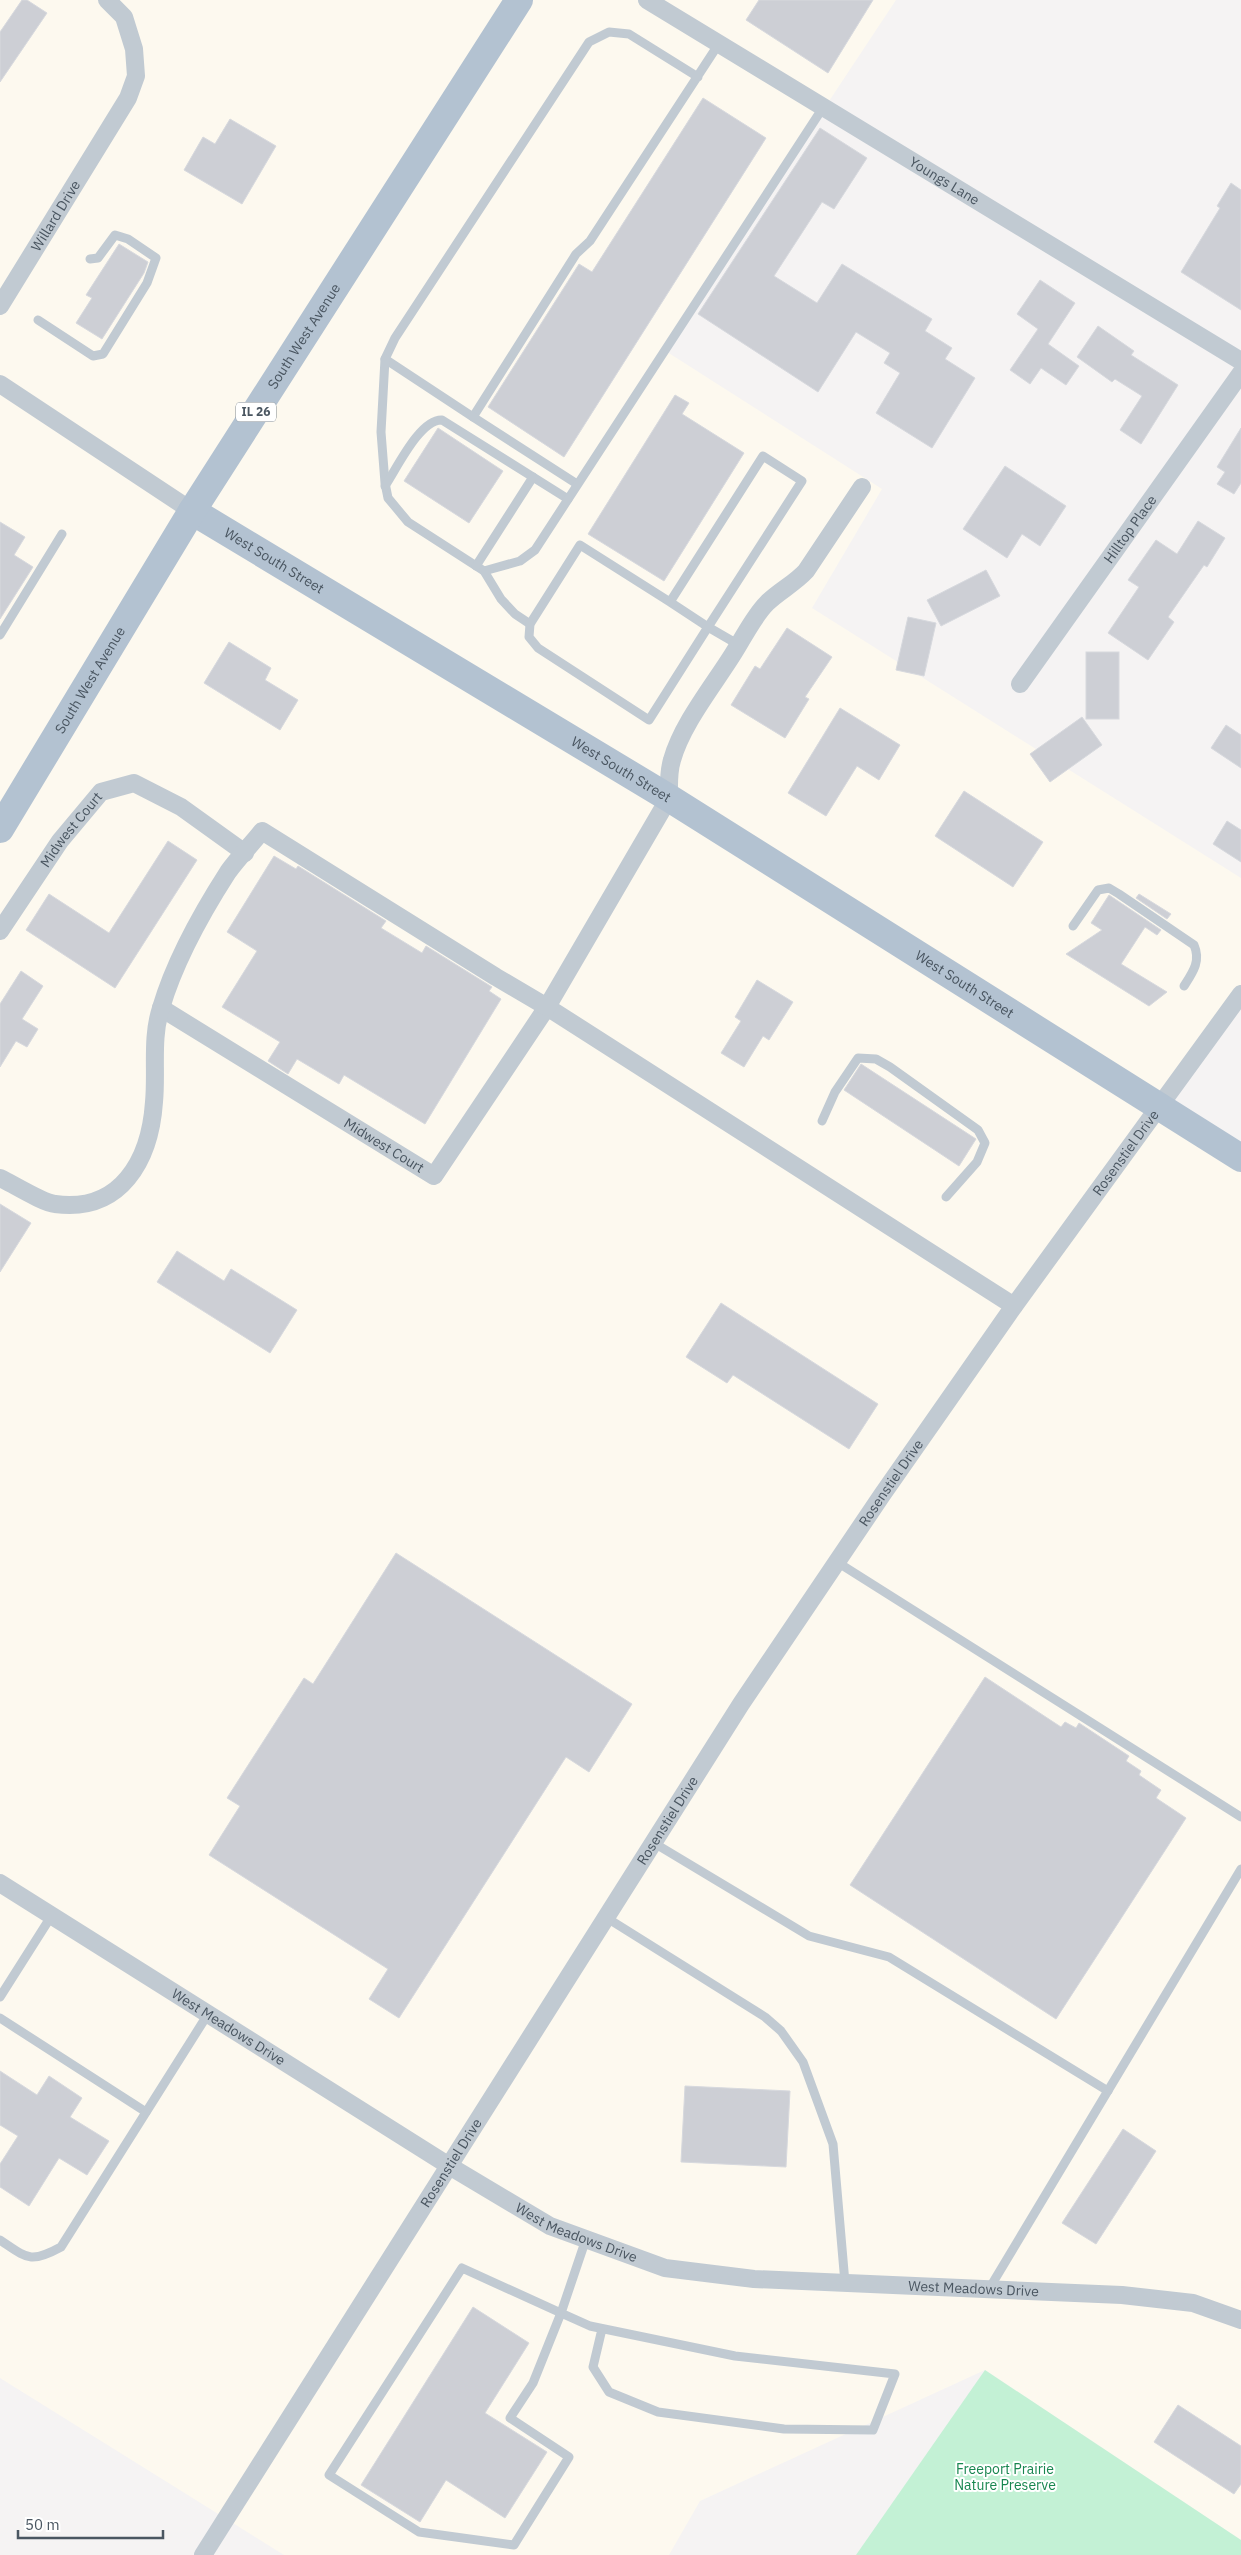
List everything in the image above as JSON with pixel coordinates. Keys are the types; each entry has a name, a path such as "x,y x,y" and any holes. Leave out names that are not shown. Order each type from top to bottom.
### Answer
{"main road":[{"name":"South West Avenue","path":"0,829 192,511 519,0"},
{"name":"West South Street","path":"192,511 669,798 1241,1158"}],"street":[{"name":"Willard Drive","path":"0,306 112,126 128,98 136,76 134,49 124,17 107,0"},
{"name":"Youngs Lane","path":"647,0 718,45 824,106 1241,362"},
{"name":"Hilltop Place","path":"1020,684 1241,373"},
{"name":"West South Street","path":"0,384 192,511"},
{"path":"669,798 668,778 672,760 682,736 766,604 806,572 862,487"},
{"name":"Midwest Court","path":"0,931 60,841 101,792 134,783 181,807 245,852"},
{"name":"Midwest Court","path":"161,1008 434,1176 547,1007 669,798"},
{"path":"0,1178 54,1204 90,1203 120,1188 138,1167 149,1140 154,1102 157,1025 161,1008 190,937 229,870 262,831 511,987 547,1007 1014,1306"},
{"name":"Rosenstiel Drive","path":"203,2555 451,2167 741,1704 1014,1306 1241,994"},
{"name":"West Meadows Drive","path":"0,1883 451,2167 550,2226 665,2268 754,2279 1122,2295 1193,2303 1241,2320"}],"lane":[{"path":"530,624 515,614 501,599 480,568 408,522 393,506 385,486 381,422 385,360 396,338 589,42 600,34 609,32 629,34 698,77"},
{"path":"473,417 576,254 590,241 718,45"},
{"path":"480,568 514,563 531,555 824,106"},
{"path":"38,320 94,356 102,354 147,283 156,258 128,239 115,235 98,258 90,259"},
{"path":"385,360 577,484"},
{"path":"385,486 424,427 438,420 449,423 568,499"},
{"path":"670,602 763,456 802,481 708,627 649,720 538,648 529,636 530,624 580,545 708,627 739,645"},
{"path":"480,568 533,477"},
{"path":"0,635 62,534"},
{"path":"1073,926 1098,890 1109,888 1194,945 1197,953 1197,963 1184,986"},
{"path":"822,1121 835,1092 858,1058 876,1059 890,1067 956,1113 978,1130 982,1136 985,1143 977,1162 946,1197"},
{"path":"837,1562 1241,1817"},
{"path":"654,1843 809,1936 889,1957 1108,2091"},
{"path":"989,2289 1241,1869"},
{"path":"0,1997 52,1915"},
{"path":"607,1918 765,2017 781,2031 803,2062 833,2144 845,2283"},
{"path":"0,2240 28,2258 44,2256 61,2246 208,2014"},
{"path":"0,2018 146,2112"},
{"path":"586,2239 561,2313 532,2383 510,2418 569,2457 514,2545 419,2532 329,2475 462,2268 561,2313 590,2326 602,2329 735,2356 895,2374 873,2430 784,2428 658,2412 609,2392 593,2367 602,2329"}],"shaded area":[{"path":"0,0 896,0 664,350 882,489 812,608 1241,878 1241,994 1159,1105 1241,1158 1241,2540 985,2370 700,2501 669,2555 284,2555 0,2378"}],"green space":[{"name":"Freeport Prairie Nature Preserve","path":"985,2370 1241,2540 1241,2555 856,2555"}],"building":[{"path":"22,0 27,0 47,13 0,82 0,32"},
{"path":"759,0 873,0 828,73 746,20"},
{"path":"703,98 766,138 564,457 488,407 579,264 592,272"},
{"path":"230,119 276,146 242,204 184,170 203,137 215,144"},
{"path":"820,128 867,158 834,209 822,202 774,276 817,303 842,264 932,319 925,331 952,348 945,359 975,378 932,448 876,413 900,373 884,363 890,353 856,332 818,392 698,314"},
{"path":"1231,183 1241,190 1241,310 1181,272 1220,208 1217,206"},
{"path":"119,244 148,262 144,273 102,339 76,323 92,298 86,295"},
{"path":"1040,280 1075,303 1048,344 1079,366 1066,385 1041,368 1030,384 1010,370 1038,329 1017,314"},
{"path":"1098,326 1134,351 1131,355 1178,385 1141,444 1120,430 1142,396 1115,379 1112,382 1077,357"},
{"path":"675,395 689,403 682,414 744,453 664,581 588,534"},
{"path":"438,428 503,471 469,523 404,481"},
{"path":"1241,428 1241,483 1234,494 1217,484 1225,472 1217,467"},
{"path":"1005,466 1066,506 1040,546 1022,534 1007,558 963,529"},
{"path":"1198,521 1225,538 1207,567 1204,565 1168,617 1174,622 1148,660 1108,633 1139,587 1128,580 1156,540 1177,554"},
{"path":"0,522 25,537 14,555 33,567 0,619"},
{"path":"986,570 1000,596 941,626 927,600"},
{"path":"908,617 936,623 924,676 896,670"},
{"path":"787,628 832,657 805,697 809,699 785,738 731,705 755,666 760,669"},
{"path":"229,642 271,668 265,680 298,700 280,730 204,683"},
{"path":"1086,652 1119,652 1119,719 1086,719"},
{"path":"840,708 900,745 879,780 857,766 826,816 788,793"},
{"path":"1082,717 1102,745 1050,782 1030,754"},
{"path":"1226,725 1241,735 1241,768 1211,748"},
{"path":"964,791 1043,842 1013,887 935,836"},
{"path":"1227,821 1241,830 1241,862 1213,844"},
{"path":"168,841 197,860 115,988 26,930 49,894 109,933"},
{"path":"274,856 296,869 298,866 386,921 381,928 422,953 426,946 492,987 489,991 501,999 425,1124 344,1075 339,1084 297,1059 288,1074 268,1061 280,1042 222,1007 257,951 227,932"},
{"path":"1139,894 1171,914 1167,919 1136,898"},
{"path":"1109,895 1161,930 1157,935 1145,927 1121,964 1167,992 1149,1006 1066,954 1102,930 1091,923"},
{"path":"21,971 43,986 22,1019 38,1029 27,1047 16,1041 0,1067 0,1004"},
{"path":"757,980 793,1002 769,1040 763,1036 744,1067 721,1053 741,1021 735,1017"},
{"path":"861,1064 976,1139 959,1166 844,1090"},
{"path":"0,1204 31,1223 0,1272"},
{"path":"177,1251 224,1281 231,1269 297,1310 270,1353 157,1282"},
{"path":"721,1303 878,1404 849,1449 733,1375 727,1383 686,1357"},
{"path":"396,1553 632,1704 589,1772 566,1757 399,2018 369,1999 388,1969 209,1855 240,1806 227,1798 304,1678 313,1684"},
{"path":"985,1677 1061,1727 1065,1722 1076,1728 1079,1723 1129,1756 1126,1761 1141,1771 1139,1775 1161,1790 1156,1798 1186,1818 1056,2019 850,1885"},
{"path":"0,2071 37,2095 49,2076 82,2098 70,2117 109,2141 87,2175 59,2158 29,2206 0,2187 0,2164 18,2136 0,2125"},
{"path":"685,2086 790,2091 786,2167 681,2162"},
{"path":"1123,2129 1156,2151 1096,2244 1062,2223"},
{"path":"473,2307 529,2343 485,2413 547,2452 505,2518 446,2480 420,2522 361,2485"},
{"path":"1178,2405 1241,2446 1241,2484 1234,2494 1154,2442"}]}
